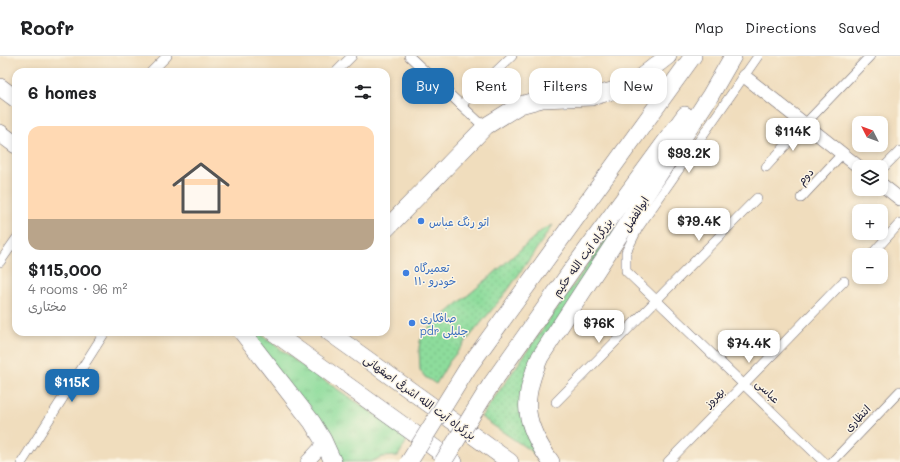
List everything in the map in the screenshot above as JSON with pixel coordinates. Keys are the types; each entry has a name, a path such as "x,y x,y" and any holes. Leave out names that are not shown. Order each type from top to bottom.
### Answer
{"highway":[{"path":"390,225 486,126 520,105 542,99 591,97 612,91 637,80 668,56"},
{"path":"409,462 467,369 693,56"},
{"name":"بزرگراه آیت الله حکیم","path":"443,462 490,386 571,271 728,56"},
{"path":"551,462 541,449 530,424 528,393 532,374 540,357 706,102 733,56"},
{"path":"0,87 12,96"},
{"path":"0,133 12,141"},
{"path":"245,336 312,422 323,440 333,462"},
{"path":"279,336 454,462"},
{"name":"بزرگراه آیت الله اشرفی اصفهانی","path":"335,336 510,462"}],"street":[{"path":"155,68 167,56"},
{"path":"340,68 352,56"},
{"path":"409,56 479,122"},
{"path":"461,105 512,56"},
{"name":"ابوالفضل","path":"626,271 626,252 638,228 758,56"},
{"path":"766,167 870,56"},
{"path":"744,76 852,162"},
{"path":"888,163 900,151"},
{"name":"دوم","path":"801,198 842,154"},
{"path":"888,190 900,199"},
{"path":"556,402 757,198"},
{"path":"877,248 900,224"},
{"path":"0,262 12,245"},
{"name":"عباسی","path":"626,271 824,462"},
{"name":"بهروز","path":"668,462 844,281"},
{"path":"22,462 102,336"},
{"name":"انتظاری","path":"832,462 900,391"},
{"path":"307,462 319,449 323,440"}],"green space":[{"path":"673,143 532,364 538,456 481,417"},
{"path":"553,225 508,290 449,362 436,384 425,377 420,370 419,348 420,341 424,334 431,326 491,276 542,230"},
{"path":"250,336 263,336 304,367 409,437 398,456 382,457 370,462 338,462"}],"place":[{"name":"اتو رنگ عباس","path":"421,221"},
{"name":"تعمیرگاه خودرو ۱۱۰","path":"406,273"},
{"name":"صافکاری pdr جلیلی","path":"412,323"}]}
